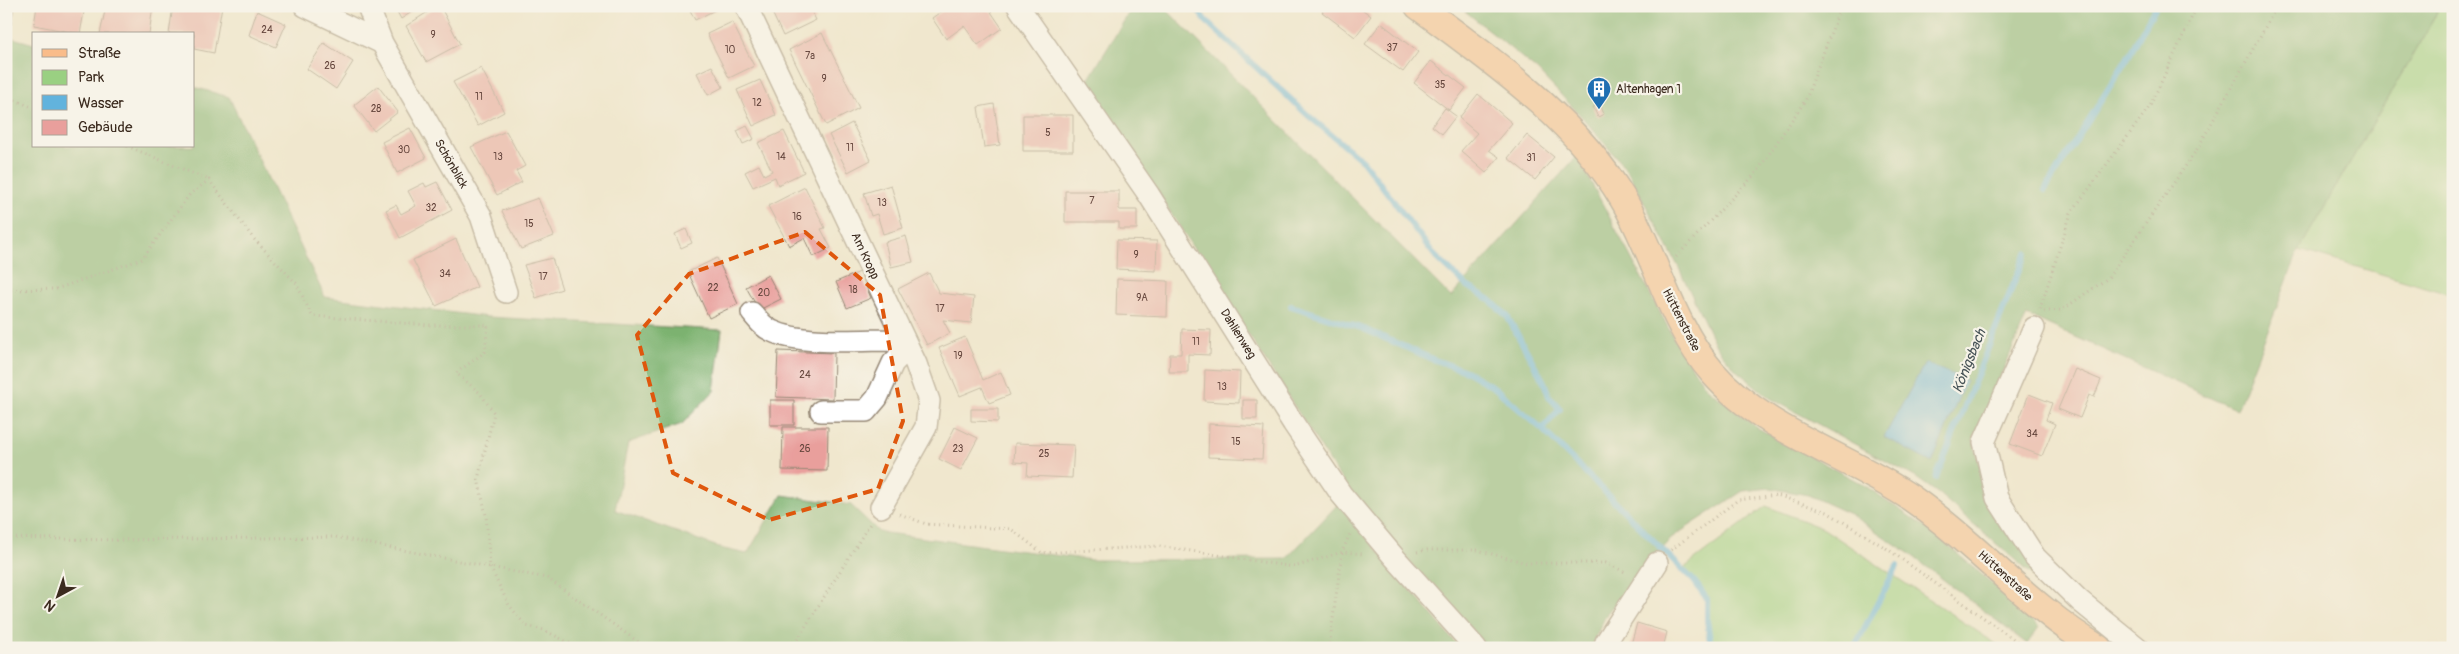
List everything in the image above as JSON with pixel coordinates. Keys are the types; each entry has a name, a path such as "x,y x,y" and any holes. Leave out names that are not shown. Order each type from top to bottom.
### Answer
{"main road":[{"name":"Hüttenstraße","path":"1418,6 1526,90 1568,128 1593,155 1628,209 1688,339 1708,367 1725,386 1775,422 1869,473 1910,498 1970,545 2028,598 2056,620 2098,648"}],"street":[{"path":"305,6 382,43"},
{"name":"Schönblick","path":"368,6 382,43 481,216 506,292"},
{"name":"Am Kropp","path":"746,6 906,344 929,401 926,427 881,507"},
{"name":"Dahlienweg","path":"1018,6 1149,195 1292,423 1362,520 1476,648"},
{"path":"752,313 761,324 782,335 808,339 906,344"},
{"path":"2034,328 1984,442 1996,498 2034,557 2080,601 2138,648"},
{"path":"821,411 866,411 877,398 893,364 906,344"},
{"path":"1604,648 1657,563"}],"path":[{"path":"1672,260 1757,172 1806,99 1841,6"},
{"path":"2197,6 2150,106 2071,213 2040,311 2062,310 2108,278 2196,150 2277,6"},
{"path":"6,96 32,107"},
{"path":"132,148 209,180 254,239 296,283 312,316 428,325 488,325 485,352 456,373 480,394 494,413 478,478 486,515 490,567 509,605 526,626 544,630 579,648"},
{"path":"6,290 56,288 142,259 190,194 209,180"},
{"path":"1686,537 1738,500 1776,495 1827,512 1886,548 2026,648"},
{"path":"792,648 881,507 926,524 1011,529 1042,553 1159,546 1294,568 1342,552 1394,557 1427,550 1477,550 1527,563 1606,563 1628,573 1657,563"},
{"path":"1329,648 1342,552 1348,536 1362,520"},
{"path":"6,538 114,540 335,537 548,578 647,648"}],"highlighted area":[{"path":"805,232 880,295 903,421 878,489 769,520 673,473 637,335 689,274"}],"green space":[{"path":"1133,6 1163,6 1451,297 1577,156 1679,348 1706,387 1756,427 1864,485 1931,531 2009,598 2039,627 2027,644 1910,554 1850,514 1808,495 1770,488 1743,491 1671,538 1607,613 1590,648 1486,648 1355,501 1087,82"},
{"path":"1459,6 2441,6 2299,250 2237,410 2027,315 1973,440 1989,500 2047,582 2044,585 1939,494 1915,477 1770,398 1736,370 1716,346 1677,264 1627,170 1583,118 1537,70"},
{"path":"2441,6 2453,6 2453,295 2299,250"},
{"path":"6,36 32,43 32,148 195,148 195,87 229,97 325,297 488,317 722,330 714,391 682,424 628,443 615,510 724,549 747,554 782,495 851,505 879,532 1092,560 1286,559 1338,504 1460,648 6,648"},
{"path":"1766,506 1824,529 2002,648 1711,648 1707,620 1707,599 1684,568"}],"water":[{"path":"1925,363 1966,380 1932,463 1884,437"}],"building":[{"path":"6,6 14,6 11,25 6,24"},
{"path":"37,6 85,6 80,32 70,32 34,25"},
{"path":"106,6 153,6 149,32 100,32"},
{"path":"173,6 222,6 214,53 195,49 195,32 169,32"},
{"path":"394,6 421,6 401,19"},
{"path":"437,6 440,6 460,44 426,62 406,26"},
{"path":"688,6 723,6 695,20"},
{"path":"769,6 809,6 816,20 783,36"},
{"path":"949,6 987,6 1002,28 978,45 964,26 946,39 932,18"},
{"path":"1327,6 1358,6 1371,16 1355,37 1322,12"},
{"path":"257,11 286,24 276,47 249,35"},
{"path":"732,22 754,66 729,78 707,34"},
{"path":"1381,23 1418,52 1403,72 1365,44"},
{"path":"822,33 859,108 826,125 789,50"},
{"path":"324,43 353,62 336,89 307,69"},
{"path":"1431,61 1466,88 1449,110 1414,83"},
{"path":"712,66 723,87 708,95 697,73"},
{"path":"481,68 504,112 478,126 453,82"},
{"path":"760,80 776,115 753,126 737,90"},
{"path":"378,86 398,112 374,131 354,105"},
{"path":"1478,94 1512,123 1489,150 1499,157 1486,173 1461,151 1477,133 1459,118"},
{"path":"994,104 1000,145 984,147 978,107"},
{"name":"Altenhagen 1","path":"1600,104 1604,114 1598,117 1593,107"},
{"path":"1445,108 1456,116 1442,134 1432,126"},
{"path":"1023,115 1073,115 1073,151 1023,151"},
{"path":"852,123 871,160 848,172 829,135"},
{"path":"747,126 754,139 743,144 737,131"},
{"path":"410,128 426,158 397,173 382,142"},
{"path":"506,131 525,166 516,171 522,182 497,195 471,147"},
{"path":"784,131 804,172 778,185 775,177 753,187 745,172 759,165 764,175 772,171 758,143"},
{"path":"1527,135 1554,157 1535,180 1508,158"},
{"path":"437,182 452,210 400,238 386,210 396,205 401,214 416,206 408,191 424,183 426,187"},
{"path":"891,185 903,228 883,234 877,214 871,216 864,193"},
{"path":"805,187 825,228 821,229 831,248 813,257 804,238 789,246 768,206"},
{"path":"1065,191 1119,191 1119,210 1137,210 1137,229 1119,229 1119,222 1065,222"},
{"path":"538,198 554,236 521,249 502,211"},
{"path":"686,229 692,243 681,248 675,234"},
{"path":"906,236 913,262 891,267 885,242"},
{"path":"456,239 477,287 436,306 413,260"},
{"path":"1117,240 1157,241 1156,271 1116,269"},
{"path":"552,258 562,289 536,298 524,265"},
{"path":"717,258 738,304 709,318 688,272"},
{"path":"860,272 871,298 847,308 836,282"},
{"path":"929,273 939,293 974,297 971,323 943,320 950,333 927,345 898,289"},
{"path":"768,275 781,299 759,310 746,287"},
{"path":"1117,279 1168,281 1167,317 1116,315"},
{"path":"1182,329 1211,330 1210,355 1188,354 1188,372 1169,372 1170,354 1181,354"},
{"path":"965,337 983,380 1001,372 1010,395 989,403 982,387 960,396 939,348"},
{"path":"778,351 834,353 833,399 776,397"},
{"path":"2075,369 2101,380 2094,397 2089,395 2080,418 2058,409"},
{"path":"1205,370 1240,372 1239,403 1204,401"},
{"path":"2029,394 2052,403 2046,420 2055,424 2042,456 2010,444"},
{"path":"770,400 794,400 794,425 770,425"},
{"path":"1243,400 1257,400 1257,419 1243,419"},
{"path":"971,409 998,409 998,422 971,421"},
{"path":"1209,424 1264,427 1262,459 1208,457"},
{"path":"783,427 828,427 827,471 782,470"},
{"path":"955,427 978,438 961,470 939,459"},
{"path":"1015,443 1074,445 1072,478 1027,476 1028,463 1014,462"},
{"path":"1637,623 1667,632 1663,648 1630,648"}],"waterway":[{"path":"1195,6 1205,20 1310,117 1363,161 1436,257 1467,286 1489,299 1507,316 1544,382 1549,396 1560,409 1542,429"},
{"name":"Königsbach","path":"2045,190 2127,59 2156,6"},
{"name":"Königsbach","path":"1936,478 2026,253"},
{"path":"1291,306 1364,329 1432,359 1466,371 1495,388 1542,429 1694,581 1707,599 1707,620 1711,648"},
{"name":"Königsbach","path":"1854,648 1897,566"}],"place":[{"name":"Altenhagen 1","path":"1599,110"}]}
